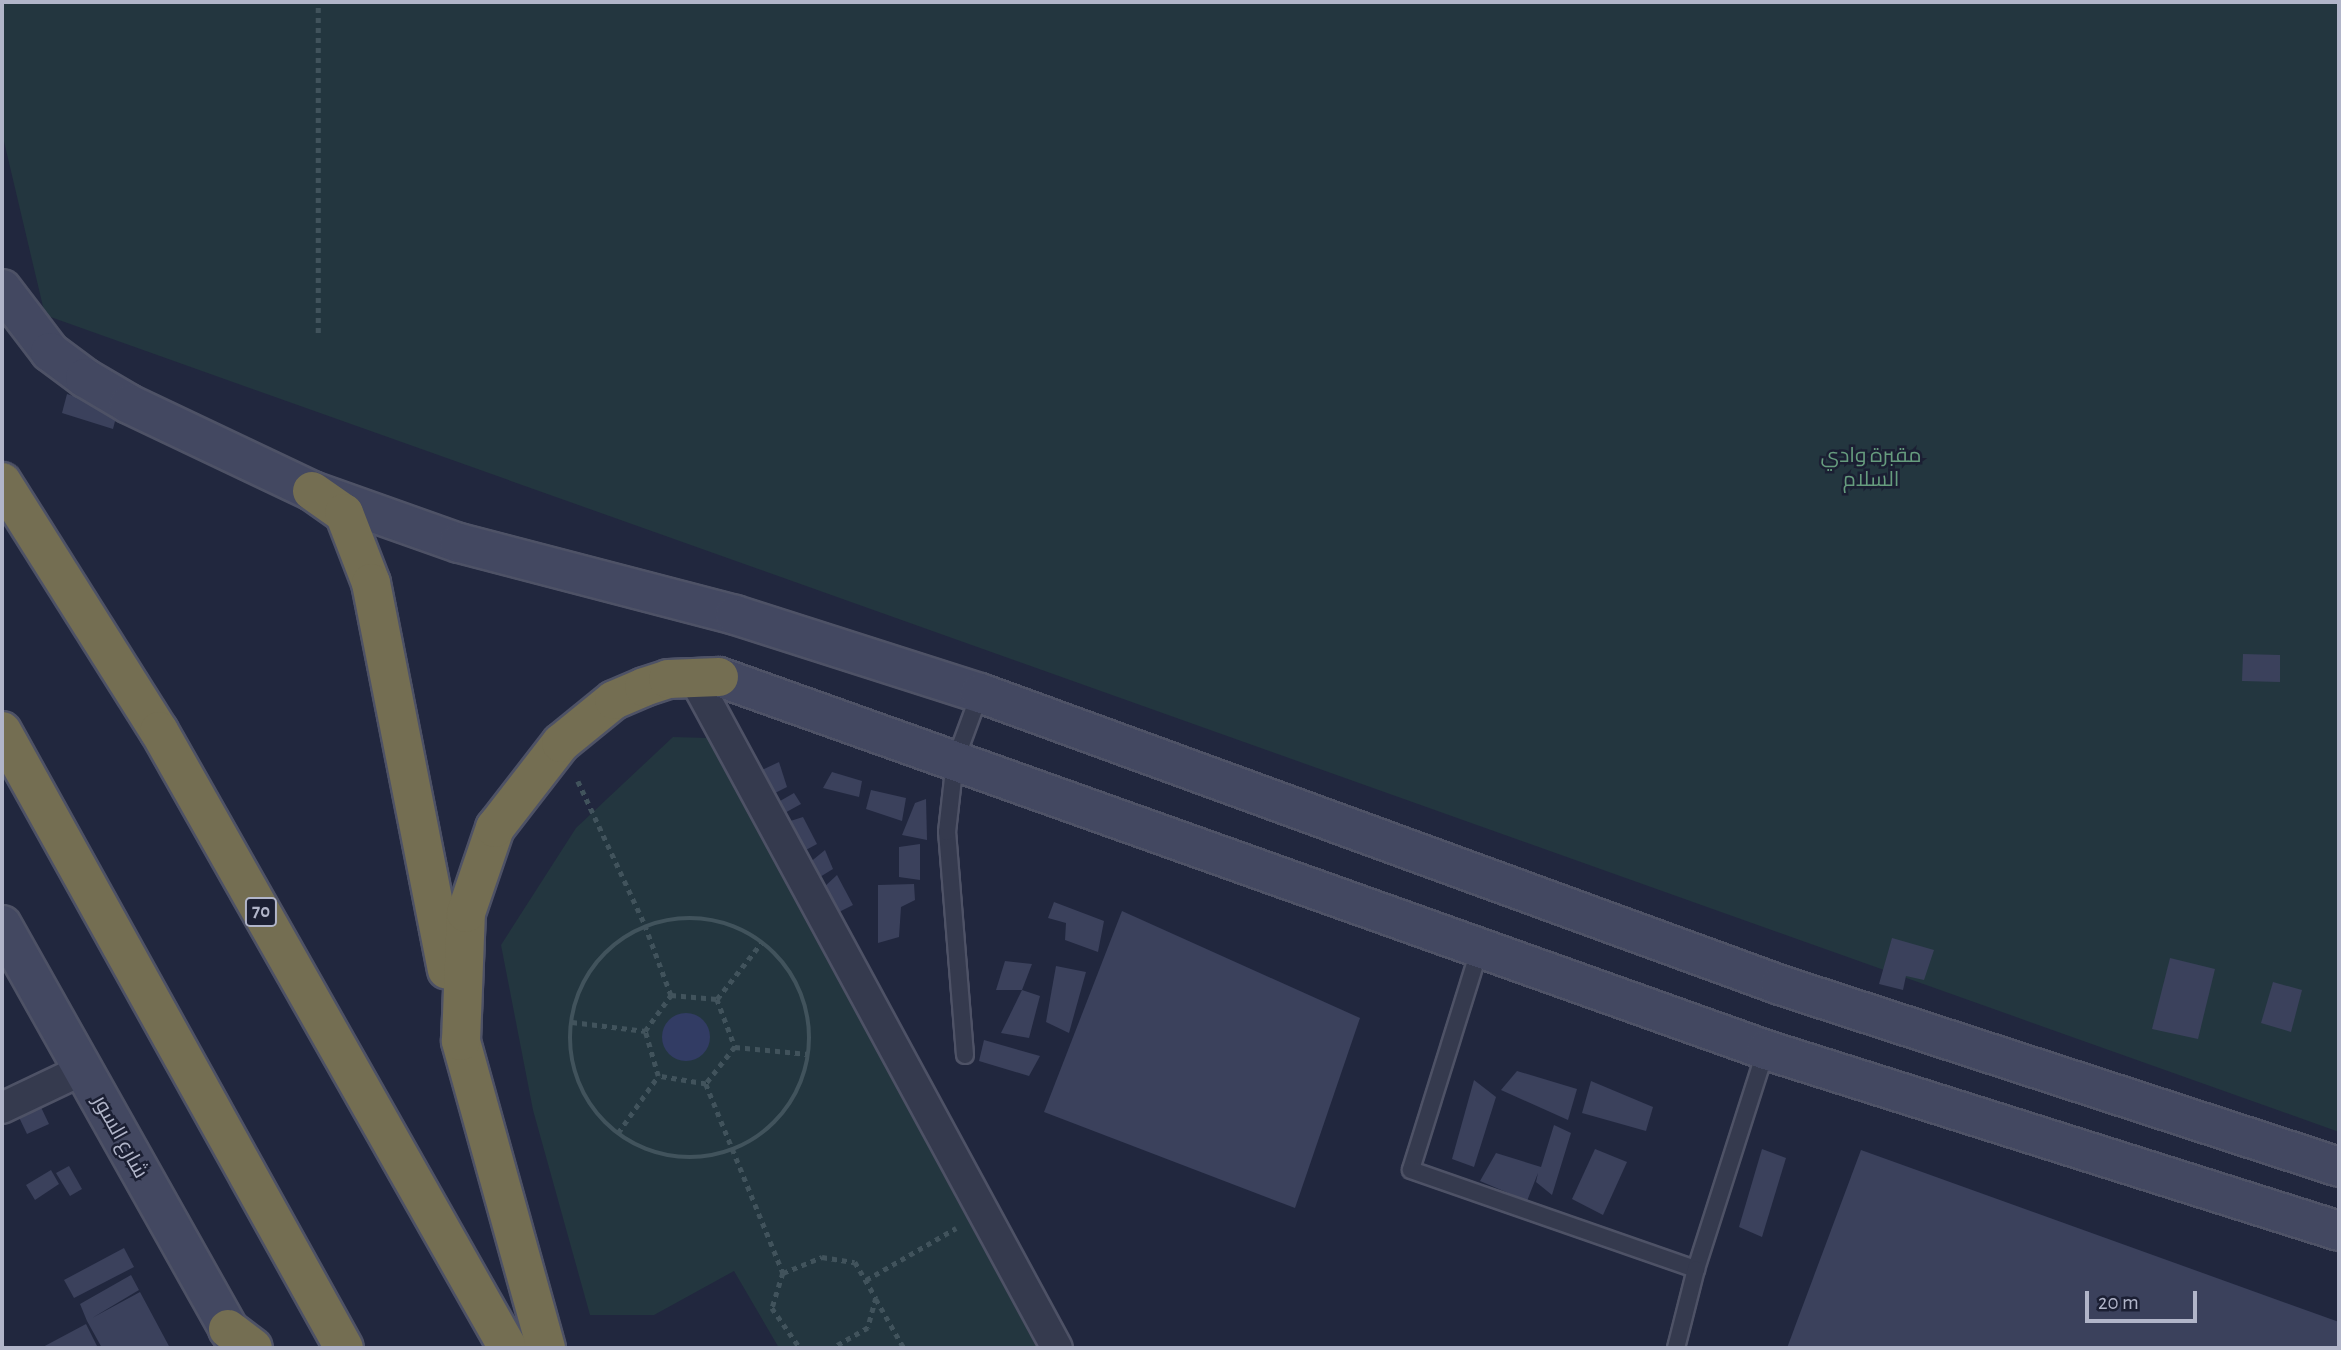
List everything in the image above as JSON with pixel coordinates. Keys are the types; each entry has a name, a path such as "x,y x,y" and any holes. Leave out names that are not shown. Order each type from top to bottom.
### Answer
{"highway":[{"name":"70","path":"2,482 159,731 508,1348"},
{"path":"312,491 332,501 351,526 383,623 461,1041 547,1348"},
{"path":"461,1041 461,959 466,913 480,865 495,828 561,743 614,700 668,679 706,676"},
{"path":"2,731 344,1348"}],"main road":[{"path":"2,289 50,352 85,378 128,404 312,491 459,543 735,615 980,692 1780,985 2339,1167"},
{"path":"706,676 955,761 1766,1049 2339,1231"},
{"name":"شارع السور","path":"2,925 82,1070 240,1342"}],"street":[{"path":"706,676 983,1212 1057,1348"},
{"path":"2,1108 82,1070"}],"lane":[{"path":"965,1055 947,832 955,761 980,692"},
{"path":"1480,948 1411,1170 1696,1269"},
{"path":"1676,1348 1696,1269 1766,1049"}],"path":[{"path":"318,2 318,333"},
{"path":"561,743 645,925 671,995"},
{"path":"682,916 720,920 762,942 784,961 803,994 811,1035 805,1076 785,1113 754,1141 716,1157 674,1158 635,1146 602,1121 579,1086 570,1048 572,1022 587,974 612,945 645,925 682,916"},
{"path":"717,999 762,942"},
{"path":"671,995 717,999"},
{"path":"645,1031 671,995"},
{"path":"717,999 736,1047"},
{"path":"572,1022 645,1031"},
{"path":"645,1031 658,1076"},
{"path":"736,1047 808,1054"},
{"path":"706,1084 736,1047"},
{"path":"618,1133 658,1076"},
{"path":"658,1076 706,1084"},
{"path":"706,1084 783,1273 772,1308 800,1348"},
{"path":"866,1280 983,1212"},
{"path":"783,1273 822,1257 855,1262 904,1348"},
{"path":"833,1348 868,1328 876,1298"}],"green space":[{"name":"مقبرة وادي السلام","path":"2,2 2339,2 2339,1132 45,315 2,133"},
{"path":"673,737 708,738 1037,1348 779,1348 734,1271 654,1315 590,1315 533,1110 501,945 576,828"}],"water":[{"path":"686,1013 703,1020 710,1037 703,1054 686,1061 669,1054 662,1037 669,1020"}],"building":[{"path":"67,394 118,410 113,429 62,413"},
{"path":"2243,654 2280,655 2280,682 2242,681"},
{"path":"779,762 787,787 769,796 758,772"},
{"path":"832,772 862,781 859,797 823,788"},
{"path":"871,790 906,798 902,821 866,809"},
{"path":"794,793 801,804 781,815 773,805"},
{"path":"926,799 927,840 902,835 915,803"},
{"path":"803,817 817,844 804,851 784,823"},
{"path":"920,844 920,880 899,877 899,847"},
{"path":"825,850 833,869 815,880 808,864"},
{"path":"837,875 853,905 835,914 822,889"},
{"path":"914,884 915,900 901,907 899,937 878,943 878,885"},
{"path":"1054,902 1104,921 1098,952 1065,940 1066,923 1048,918"},
{"path":"1122,911 1360,1018 1295,1208 1044,1112"},
{"path":"1892,938 1934,950 1924,980 1906,976 1903,990 1879,984"},
{"path":"2170,958 2215,969 2198,1039 2152,1029"},
{"path":"1005,961 1032,964 1022,990 996,990"},
{"path":"1056,966 1086,972 1069,1033 1046,1022"},
{"path":"2273,982 2302,990 2291,1032 2261,1023"},
{"path":"1022,990 1040,996 1029,1038 1001,1033"},
{"path":"984,1040 1040,1056 1029,1076 979,1061"},
{"path":"1517,1071 1577,1089 1568,1120 1501,1090"},
{"path":"1474,1080 1496,1097 1474,1167 1452,1159"},
{"path":"1591,1081 1653,1107 1646,1131 1582,1113"},
{"path":"38,1101 49,1124 27,1134 16,1111"},
{"path":"1554,1125 1571,1133 1552,1195 1536,1182 1538,1173 1527,1201 1480,1181 1496,1153 1541,1167"},
{"path":"1595,1149 1627,1162 1603,1215 1572,1199"},
{"path":"1762,1149 1786,1158 1762,1237 1739,1227"},
{"path":"1861,1150 2339,1322 2339,1348 1787,1348"},
{"path":"69,1166 82,1189 70,1196 56,1173"},
{"path":"51,1170 59,1184 35,1200 26,1185"},
{"path":"124,1248 134,1267 74,1298 64,1280"},
{"path":"131,1275 139,1290 92,1318 140,1292 170,1348 102,1348 87,1321 80,1304"},
{"path":"86,1324 98,1348 41,1348"}]}
